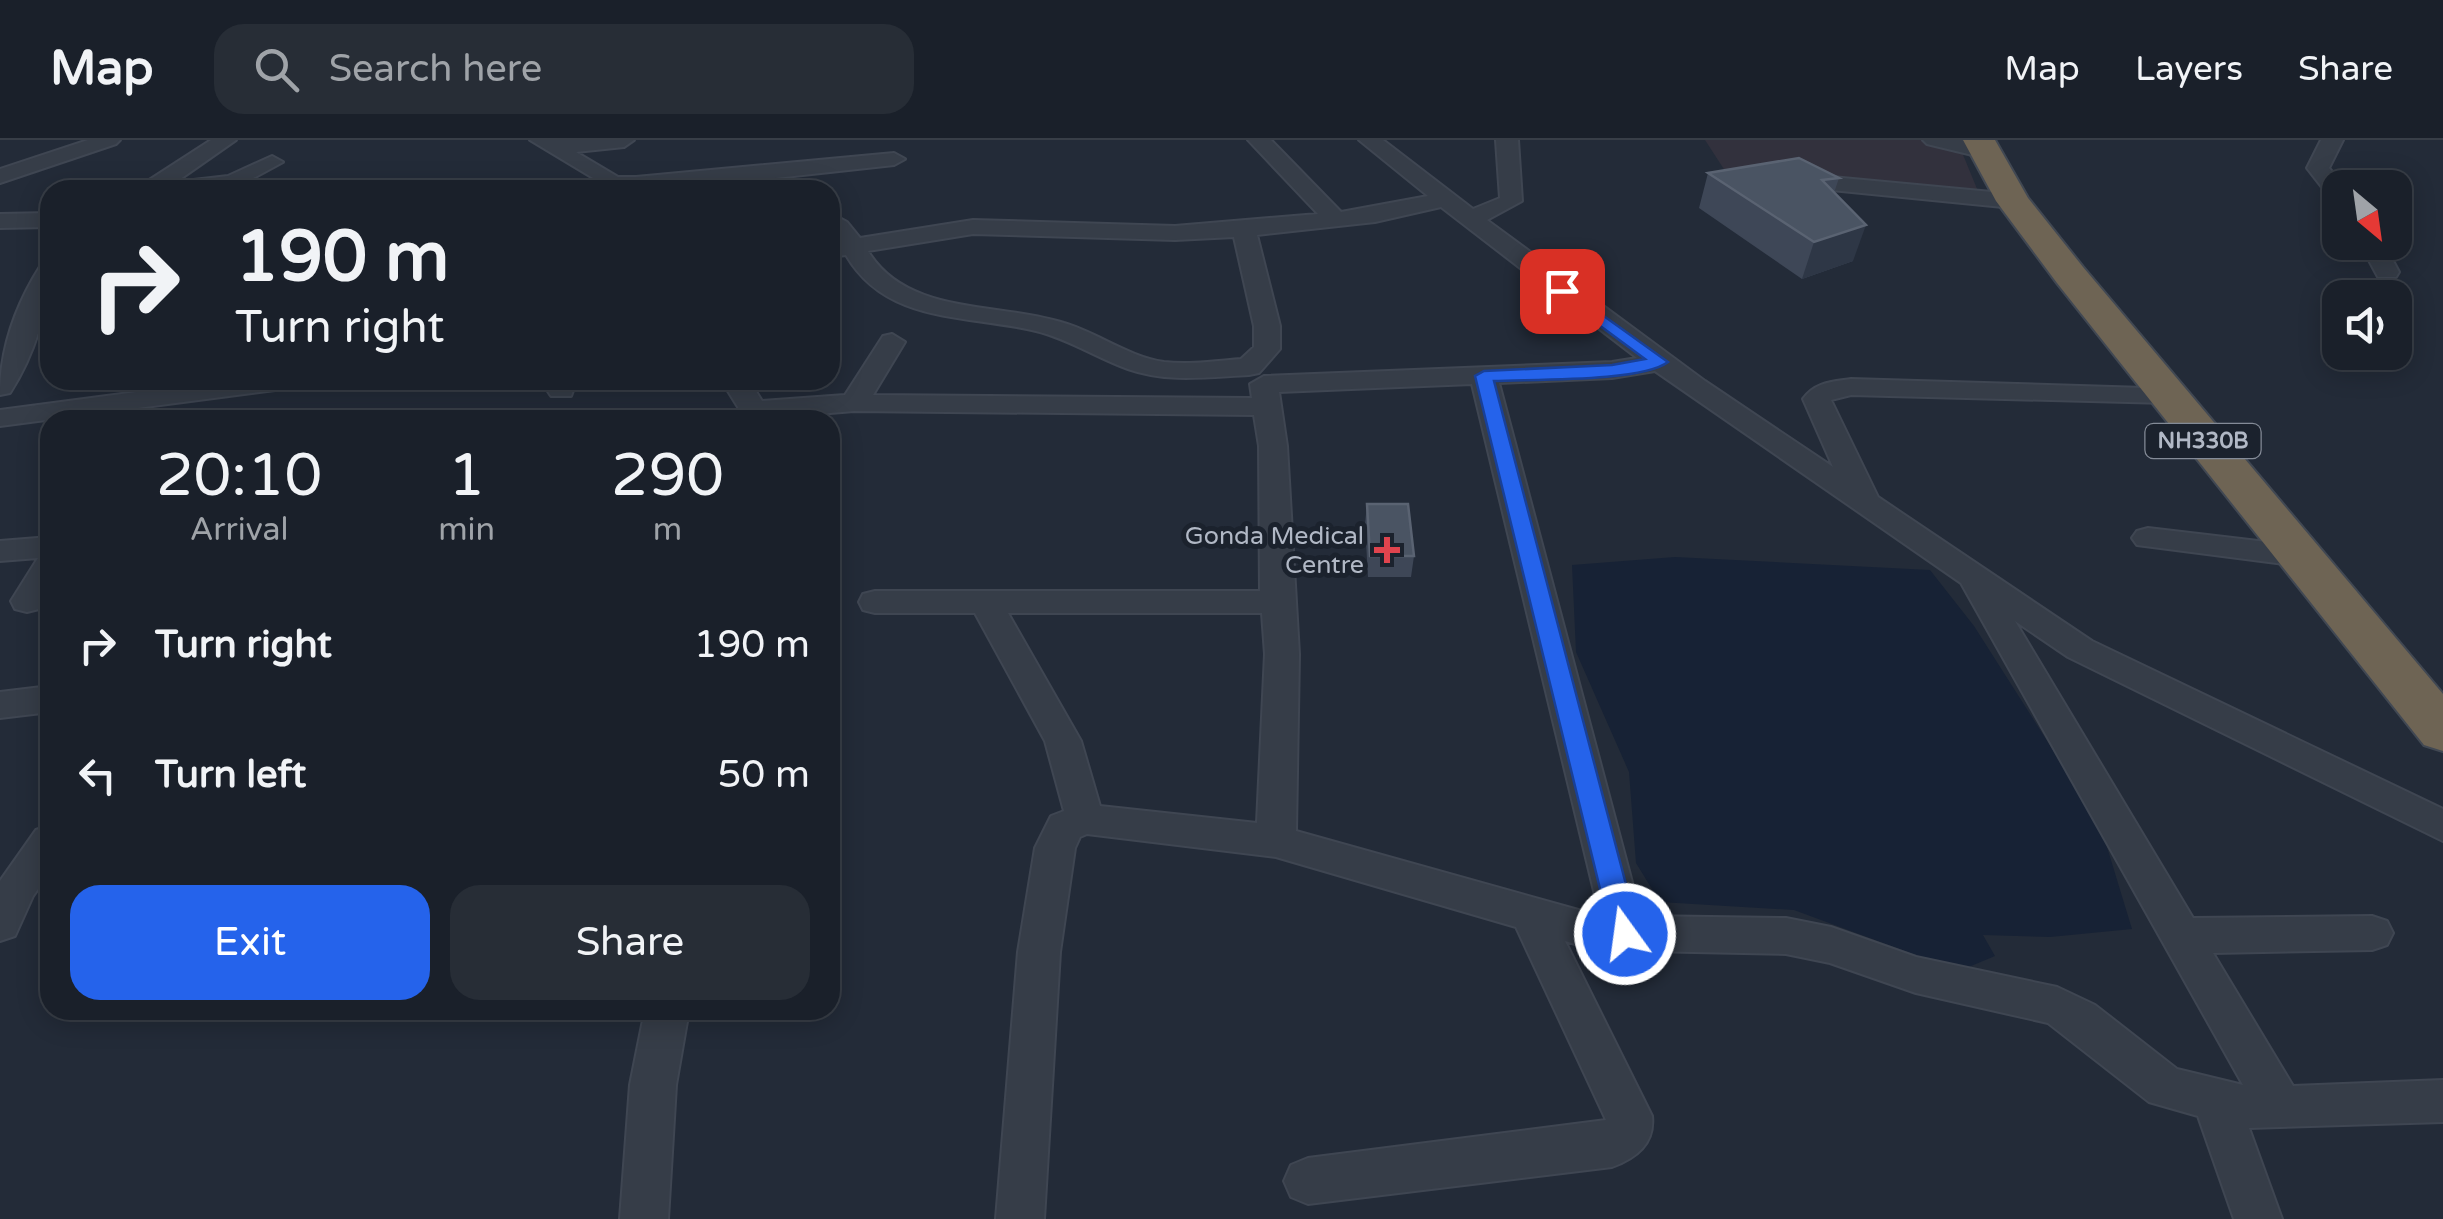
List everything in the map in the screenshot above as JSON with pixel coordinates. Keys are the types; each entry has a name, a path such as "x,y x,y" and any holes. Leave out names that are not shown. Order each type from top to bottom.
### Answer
{"highway":[{"name":"NH330B","path":"1989,144 2014,201 2167,396 2443,730"},
{"name":"NH330B","path":"1989,144 2095,277 2321,536 2443,694"}],"street":[{"path":"19,158 108,140"},
{"path":"165,180 226,140"},
{"path":"1259,140 1334,219"},
{"path":"1370,140 1660,362 2080,649 2443,826"},
{"path":"1471,219 1510,201 1507,140"},
{"path":"1934,140 1989,144"},
{"path":"2322,173 2318,168 2332,140"},
{"path":"0,176 19,158 50,143"},
{"path":"549,144 624,146"},
{"path":"549,144 611,180"},
{"path":"651,180 894,159"},
{"path":"237,180 272,162"},
{"path":"1768,178 2014,201"},
{"path":"841,247 973,228 1175,234 1244,229 1334,219 1446,198"},
{"path":"0,221 40,220"},
{"path":"1244,229 1267,326 1260,386 1273,446 1282,654 1276,841"},
{"path":"841,247 883,286 911,300 1052,328 1147,367 1260,386"},
{"path":"2381,260 2387,272"},
{"path":"0,388 40,288"},
{"path":"854,403 892,342"},
{"path":"798,410 854,403 1612,370 1660,362"},
{"path":"1484,376 1625,934"},
{"path":"1868,507 1819,410 1817,399 1824,392 1851,387 2167,396"},
{"path":"146,410 236,390"},
{"path":"0,418 40,416"},
{"path":"2148,538 2300,556"},
{"path":"0,551 40,547"},
{"path":"1974,578 2280,1107"},
{"path":"27,600 40,580"},
{"path":"984,601 1063,742 1086,819"},
{"path":"875,602 1278,602"},
{"path":"0,704 40,699"},
{"path":"1020,1219 1038,952 1054,848 1065,827 1086,819 1276,841 1596,933 1786,936 1831,946 1916,976 2044,1002 2080,1020 2165,1088 2247,1107 2443,1100"},
{"path":"0,924 12,878 40,851"},
{"path":"1308,1182 1612,1145 1624,1138 1630,1130 1629,1116 1530,914"},
{"path":"2180,936 2372,933"},
{"path":"644,1219 653,1086 665,1020"},
{"path":"2215,1100 2258,1219"}],"shaded area":[{"path":"1705,140 1957,140 1982,201 1729,177"}],"water":[{"path":"1675,557 1930,570 1974,626 2100,824 2132,929 2050,937 1983,935 1995,956 1959,971 1794,910 1660,902 1636,863 1629,772 1576,652 1572,565"}],"building":[{"path":"1799,158 1839,178 1822,180 1866,225 1814,242 1708,173"},
{"path":"1367,504 1408,504 1414,556 1370,556"}],"place":[{"name":"Gonda Medical Centre","path":"1387,550"}],"route":[{"path":"1562,291 1660,362 1612,370 1484,376 1625,934"}]}
